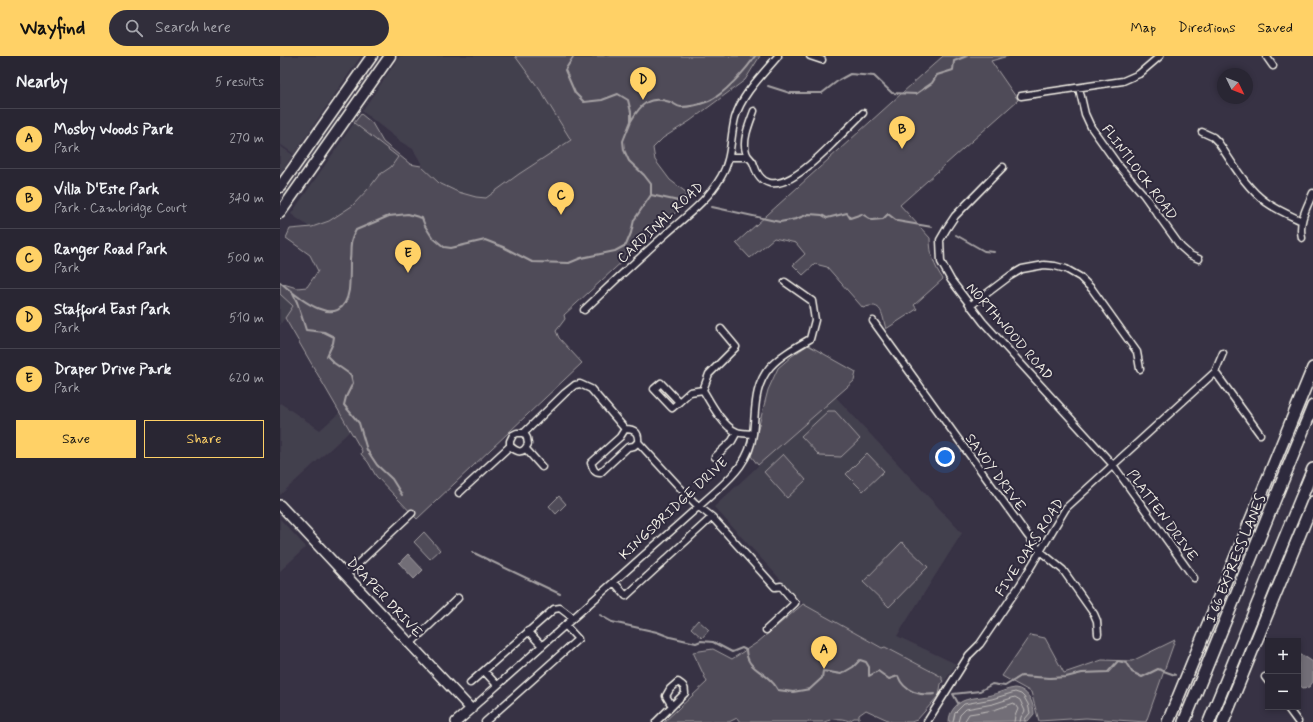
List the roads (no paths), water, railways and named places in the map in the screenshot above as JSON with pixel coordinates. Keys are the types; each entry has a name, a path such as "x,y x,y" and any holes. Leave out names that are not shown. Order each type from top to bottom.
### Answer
{"highway":[{"path":"1168,722 1313,368"},
{"name":"I 66 EXPRESS LANES","path":"1184,722 1313,406"},
{"path":"1209,722 1313,469"},
{"path":"1223,722 1313,502"}],"main road":[{"path":"280,187 372,56"},
{"path":"280,213 390,56"},
{"path":"280,193 290,199"}],"street":[{"name":"CARDINAL ROAD","path":"584,310 708,196 722,177 729,157 735,119 740,106 752,88 778,56"},
{"path":"810,56 822,60"},
{"path":"1021,96 1128,80 1143,71 1160,56"},
{"path":"1266,56 1273,66"},
{"name":"FLINTLOCK ROAD","path":"1079,88 1085,114 1091,127 1118,165 1143,194 1181,247 1190,255 1199,259"},
{"path":"754,111 746,134 745,152 753,161 756,170 763,180 776,184 794,177 811,165 863,113"},
{"path":"1202,132 1218,142 1247,184 1260,198 1280,211 1302,221"},
{"path":"729,157 748,157"},
{"name":"NORTHWOOD ROAD","path":"1003,167 955,216 940,240 941,262 970,306 983,322 1113,465"},
{"path":"1302,238 1300,233 1302,221 1313,193"},
{"path":"970,306 1010,276 1022,269 1044,265 1066,269 1080,277 1092,289 1137,352 1140,369"},
{"name":"KINGSBRIDGE DRIVE","path":"456,722 699,507 738,469 749,450 753,434 756,397 763,377 770,367 780,358 810,339 815,320 812,301 785,282"},
{"name":"SAVOY DRIVE","path":"873,321 1023,530 1040,551 1062,570 1094,614 1097,621 1098,634"},
{"path":"703,390 710,374 736,347 721,329"},
{"name":"FIVE OAKS ROAD","path":"927,722 969,655 980,644 991,629 1020,585 1066,508 1215,372 1223,353"},
{"path":"1215,372 1260,434"},
{"path":"459,493 510,446 510,441 513,435 524,433 575,385 580,384 591,388 625,429"},
{"path":"703,390 724,422 737,432 753,434"},
{"path":"679,402 690,392 703,390"},
{"path":"625,429 620,437 591,463 594,471 600,473 628,447 634,446 638,442"},
{"path":"625,429 636,431 638,435 638,442 684,492 712,517 775,587 781,586 795,603 766,630"},
{"path":"715,457 732,441 737,432"},
{"path":"510,446 515,451 521,452 526,449 528,444 524,433"},
{"path":"620,437 624,445 628,447"},
{"path":"526,449 542,467"},
{"name":"PLATTEN DRIVE","path":"1113,465 1194,578"},
{"name":"DRAPER DRIVE","path":"280,505 470,709"},
{"path":"346,575 412,513"},
{"path":"614,582 626,596 712,517"},
{"path":"410,644 458,598"},
{"path":"470,683 556,608 560,608 573,618"},
{"path":"484,722 578,639 565,625"},
{"path":"528,631 542,646"},
{"path":"484,671 498,685"},
{"path":"656,722 672,706"},
{"path":"1289,710 1298,722"}],"water":[{"path":"408,554 423,570 414,579 399,563"},
{"path":"1301,655 1313,662 1313,682 1309,687 1303,688 1301,686"},
{"path":"1015,688 1023,691 1029,697 1033,705 1034,714 1028,721 949,722 952,711 962,701"}],"waterway":[{"path":"280,282 307,303 329,311 338,310 345,303 349,290 351,242 356,230 389,216 408,214 422,218 432,237 444,247 451,248 485,240 503,247 532,262 569,263 581,258 615,251 626,245 634,220 651,195 651,184 629,161 624,150 623,141 631,121 631,112 628,100 618,94 602,100 584,102 575,93 565,70 574,56"},
{"path":"631,121 638,110 646,102 651,100 663,100 681,107 695,105 715,98 734,81 755,56"},
{"path":"768,86 790,93 822,93 839,80 850,74 874,76 892,93 916,94 932,83 937,75 953,70 954,61 967,56"},
{"path":"651,195 683,202"},
{"path":"712,207 780,222 796,219 809,214 822,215 827,218 847,213 850,218 862,214 872,220 883,219 888,214 897,221 932,227"},
{"path":"956,235 984,251 994,252"},
{"path":"293,294 306,330 324,332 334,337 327,356 351,375 353,383 344,405 359,423 367,450 377,465 392,479 402,495"},
{"path":"472,552 560,594"},
{"path":"600,615 612,622 657,632 670,637 696,643 701,641 713,642 732,652 742,648 746,650 747,656 752,665 768,678 778,690 793,692 810,689 822,678 823,671 841,674 853,667 860,660 866,662 869,667 869,676 878,671 889,679 898,676 904,686 913,692 935,694"},
{"path":"958,703 953,694 980,691 992,684 1005,686 1021,676 1050,678 1066,677 1082,673 1108,672 1118,661 1126,663 1132,672 1142,677 1158,669 1175,675"}],"place":[{"name":"Stafford East Park","path":"643,100"},
{"name":"Villa D'Este Park","path":"902,149"},
{"name":"Ranger Road Park","path":"561,215"},
{"name":"Draper Drive Park","path":"408,273"},
{"name":"Mosby Woods Park","path":"824,669"}]}
